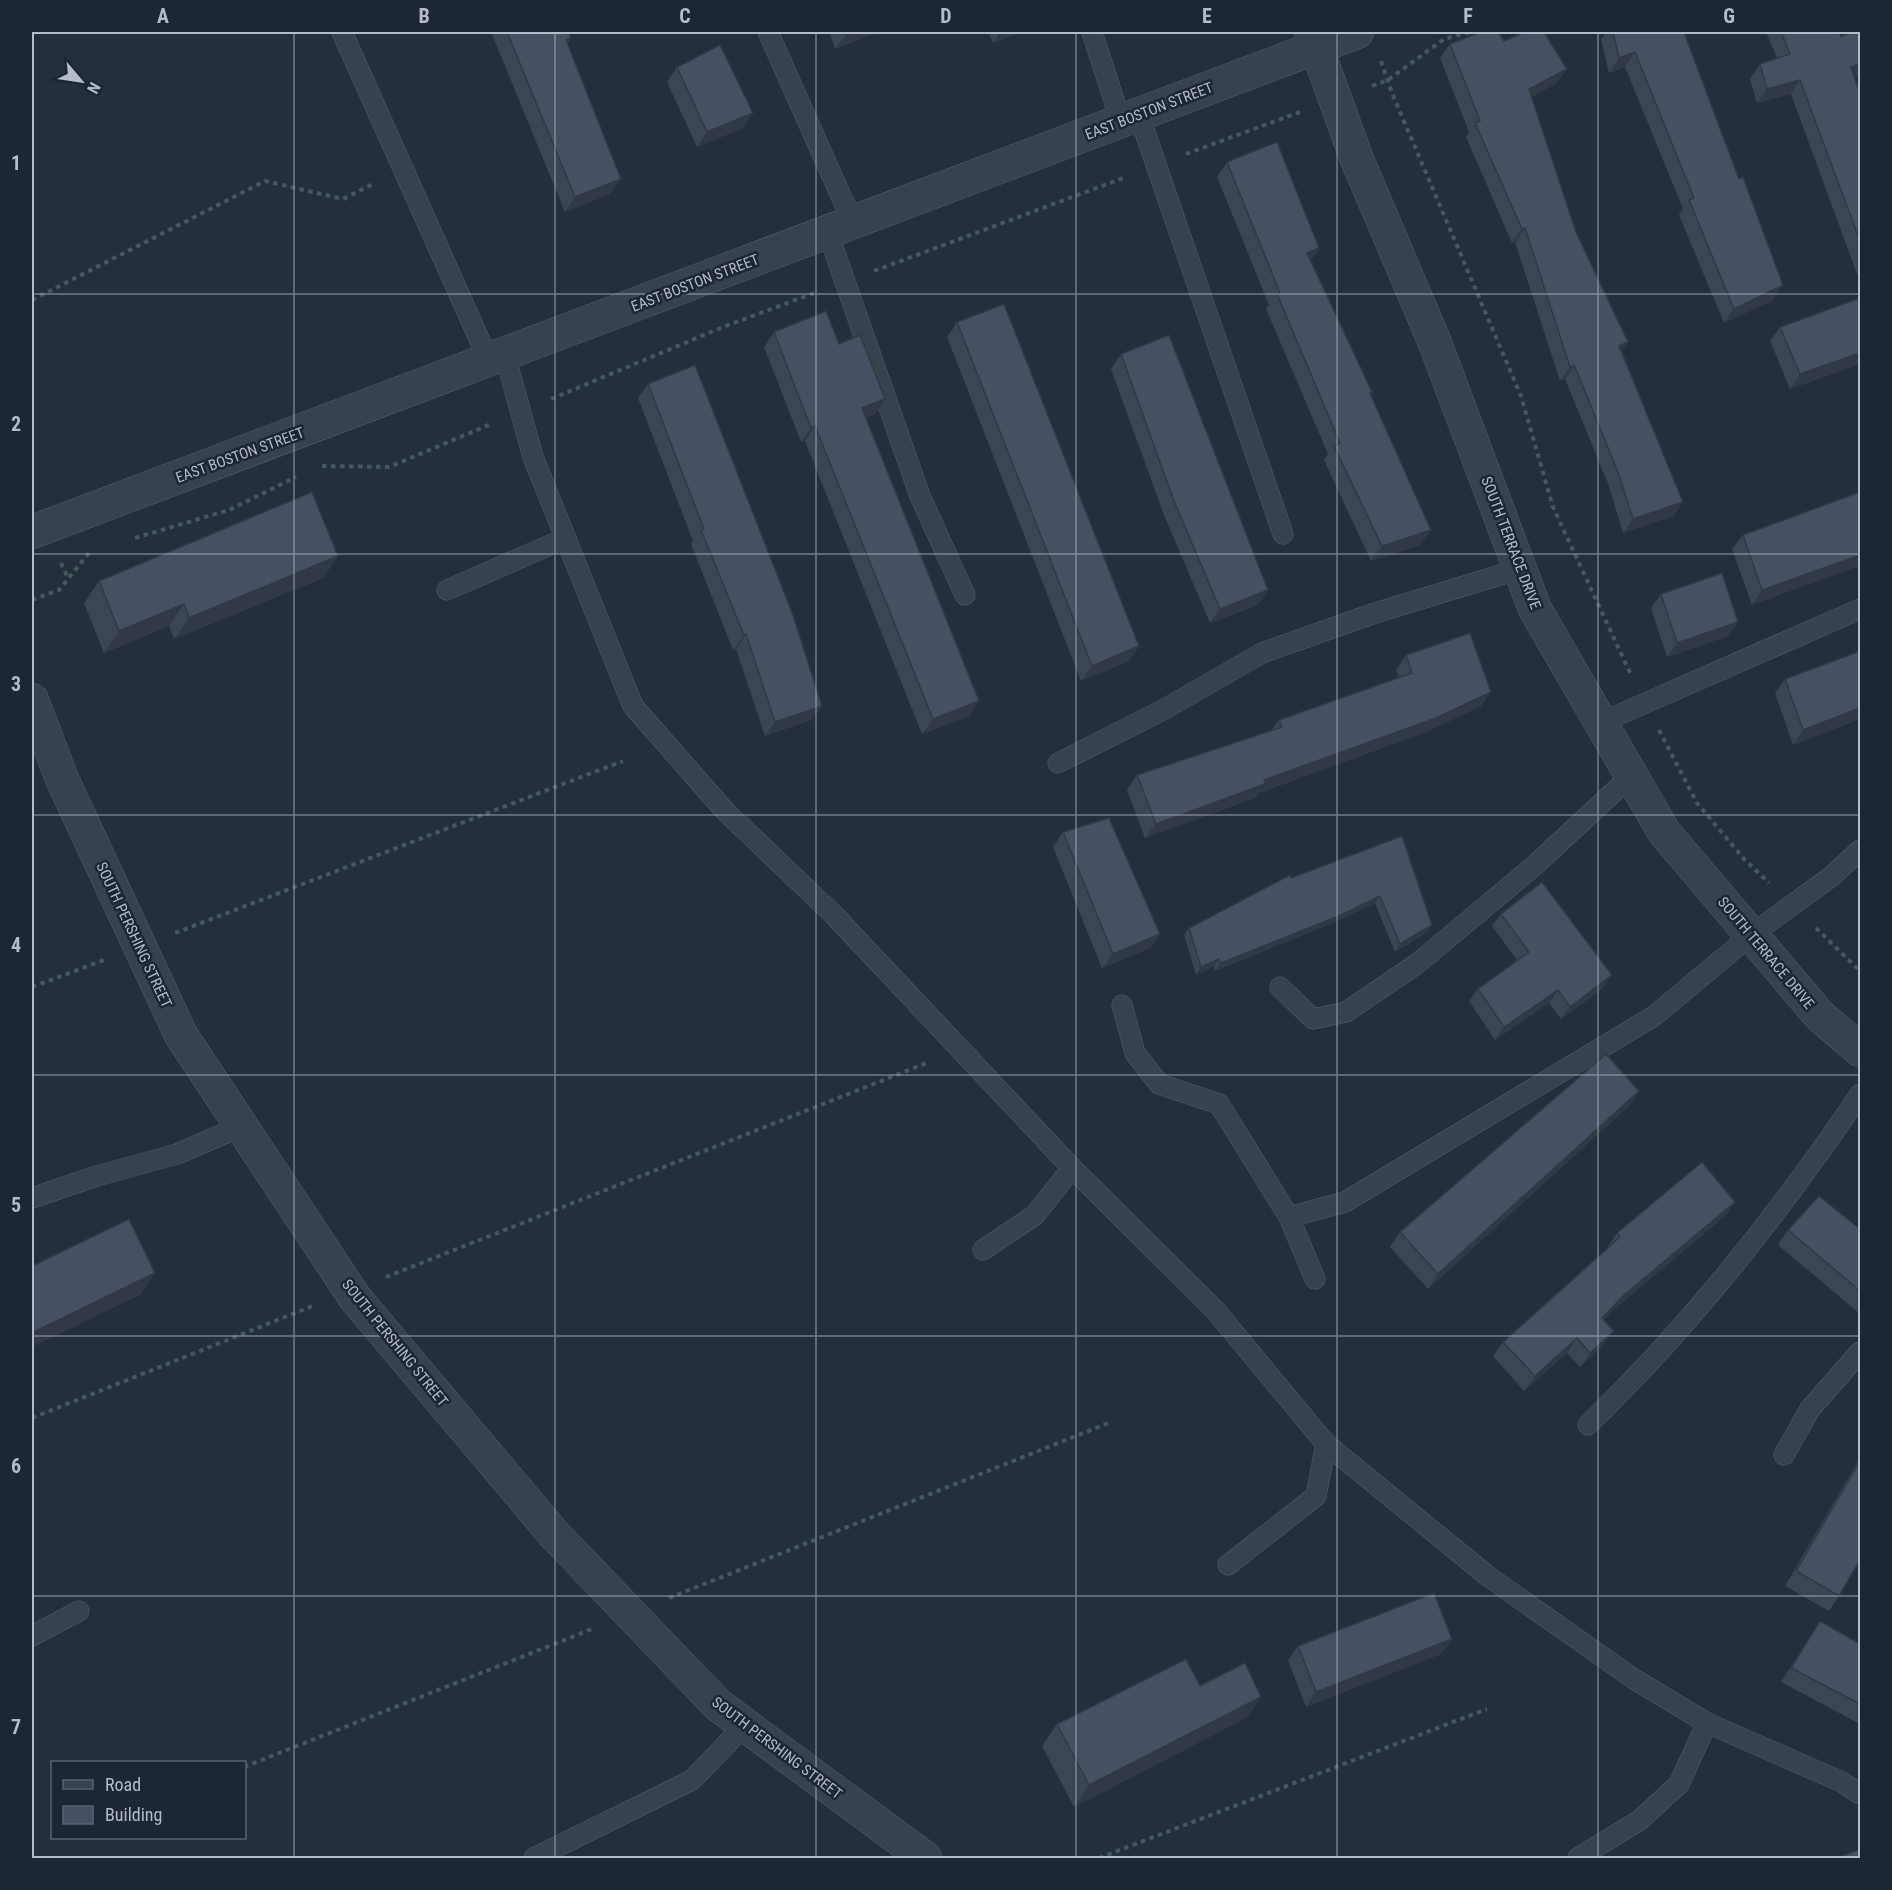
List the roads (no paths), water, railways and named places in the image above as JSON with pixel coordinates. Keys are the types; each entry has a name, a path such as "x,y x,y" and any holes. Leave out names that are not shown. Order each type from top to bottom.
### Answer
{"street":[{"name":"EAST BOSTON STREET","path":"32,532 1130,118 1314,40 1368,41"},
{"name":"SOUTH TERRACE DRIVE","path":"1314,40 1356,156 1435,343 1535,609 1664,832 1820,1016 1860,1050"},
{"name":"SOUTH PERSHING STREET","path":"32,700 41,753 140,946 181,1035 351,1291 553,1533 718,1705 925,1858"}],"lane":[{"path":"342,32 403,169 497,358 520,412 533,457 633,706 725,811 833,914 1072,1168 1215,1310 1326,1444 1489,1577 1634,1679 1707,1723 1842,1782 1860,1794"},
{"path":"768,32 840,228 845,282 920,496 965,596"},
{"path":"1092,32 1130,118 1156,166 1283,534"},
{"path":"447,590 566,538"},
{"path":"1058,763 1163,710 1262,653 1375,613 1520,569"},
{"path":"1600,723 1860,609"},
{"path":"1280,987 1313,1019 1346,1012 1427,955 1534,866 1631,776"},
{"path":"1289,1217 1345,1202 1654,1016 1751,935 1832,876 1860,850"},
{"path":"1122,1005 1136,1053 1159,1084 1219,1104 1289,1217 1315,1279"},
{"path":"1588,1425 1633,1382 1715,1288 1777,1212 1860,1094"},
{"path":"32,1198 97,1176 177,1154 240,1127"},
{"path":"983,1250 1035,1215 1072,1168"},
{"path":"1784,1455 1810,1409 1860,1352"},
{"path":"1228,1565 1316,1496 1326,1444"},
{"path":"32,1636 79,1611"},
{"path":"1578,1858 1640,1820 1679,1784 1707,1723"},
{"path":"534,1858 692,1780 745,1725"}]}
